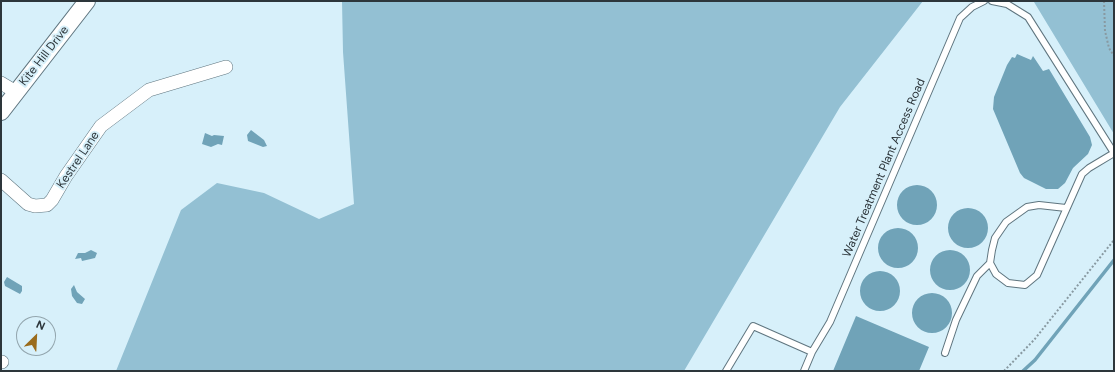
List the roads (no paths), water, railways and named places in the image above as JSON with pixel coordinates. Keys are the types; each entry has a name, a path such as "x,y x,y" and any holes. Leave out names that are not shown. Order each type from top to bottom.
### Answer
{"street":[{"name":"Kite Hill Drive","path":"1,112 87,1"},
{"name":"Kestrel Lane","path":"1,180 28,204 35,206 47,205 52,200 66,176 101,126 149,90 226,67"},
{"path":"1,84 16,92"}],"lane":[{"name":"Water Treatment Plant Access Road","path":"804,371 812,352 830,322 960,18 972,7 984,1"},
{"path":"990,263 996,274 1008,283 1025,285 1037,275 1082,174 1114,153 1028,17 1008,4 992,1"},
{"path":"945,353 956,320 977,276 990,263 995,238 1006,222 1016,213 1027,207 1040,205 1066,208"},
{"path":"726,371 753,326 812,352"}],"waterway":[{"path":"1023,371 1035,360 1114,260"}]}
